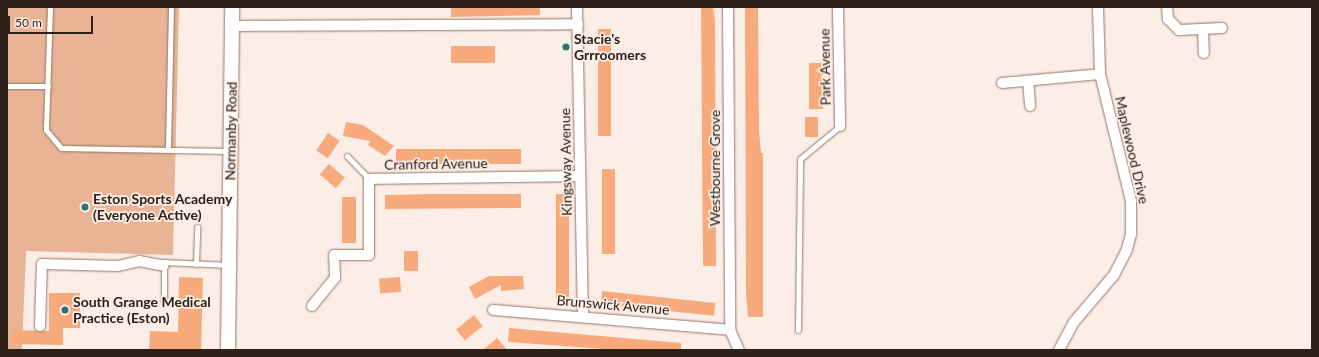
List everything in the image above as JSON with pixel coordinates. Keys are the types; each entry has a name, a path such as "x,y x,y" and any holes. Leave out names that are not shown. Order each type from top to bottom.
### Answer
{"street":[{"name":"Normanby Road","path":"228,350 232,7"},
{"name":"Kingsway Avenue","path":"577,7 579,176 583,316"},
{"name":"Westbourne Grove","path":"728,7 730,330"},
{"name":"Park Avenue","path":"838,7 840,126"},
{"name":"Maplewood Drive","path":"1059,350 1074,322 1114,275 1128,249 1131,234 1131,201 1100,74 1098,7"},
{"path":"1167,7 1168,19 1179,30 1222,28"},
{"path":"232,26 578,24"},
{"path":"1203,29 1204,54"},
{"path":"1002,83 1100,74"},
{"path":"1028,81 1030,106"},
{"name":"Cranford Avenue","path":"312,306 335,278 334,255 369,255 369,179 579,176"},
{"path":"40,326 42,264 118,266 139,261 164,266"},
{"name":"Brunswick Avenue","path":"493,310 583,316 730,330"},
{"path":"730,330 739,350"}],"lane":[{"path":"50,7 46,130 61,148 231,151"},
{"path":"168,150 171,7"},
{"path":"7,86 48,86"},
{"path":"798,330 800,159 840,126"},
{"path":"347,156 369,179"},
{"path":"196,264 197,227"},
{"path":"164,302 164,262 230,265"}],"shaded area":[{"path":"7,7 179,7 173,255 26,251 22,350 7,350"}],"building":[{"path":"451,7 540,7 540,15 451,17"},
{"path":"701,7 713,7 715,20 716,266 703,266"},
{"path":"745,7 758,7 759,131 761,153 763,153 763,317 748,317 746,294"},
{"path":"598,29 611,29 611,136 598,136"},
{"path":"451,46 495,46 495,63 451,63"},
{"path":"809,63 823,63 823,109 809,109"},
{"path":"805,117 818,117 818,137 805,137"},
{"path":"346,122 363,125 394,146 385,156 368,145 370,141 343,136"},
{"path":"328,133 340,141 328,158 316,150"},
{"path":"396,149 521,149 521,164 396,164"},
{"path":"329,164 345,178 336,188 320,175"},
{"path":"602,169 615,169 615,254 602,254"},
{"path":"521,194 521,208 385,209 385,195"},
{"path":"556,194 569,194 569,302 556,302"},
{"path":"342,197 356,197 356,243 342,243"},
{"path":"404,251 418,251 418,271 404,271"},
{"path":"489,276 523,276 524,289 501,291 501,285 475,299 469,287"},
{"path":"179,277 203,278 201,350 149,350 150,331 178,332"},
{"path":"400,277 401,292 380,293 379,278"},
{"path":"602,291 715,303 714,316 601,304"},
{"name":"South Grange Medical Practice (Eston)","path":"49,293 80,293 80,328 63,328 63,345 11,344 11,330 49,331"},
{"path":"474,315 483,326 465,340 456,329"},
{"path":"509,328 681,343 681,350 618,350 508,342"},
{"path":"497,338 507,350 483,350"}],"place":[{"name":"Stacie's Grrroomers","path":"566,47"},
{"name":"Eston Sports Academy (Everyone Active)","path":"85,207"},
{"name":"South Grange Medical Practice (Eston)","path":"65,310"}]}
